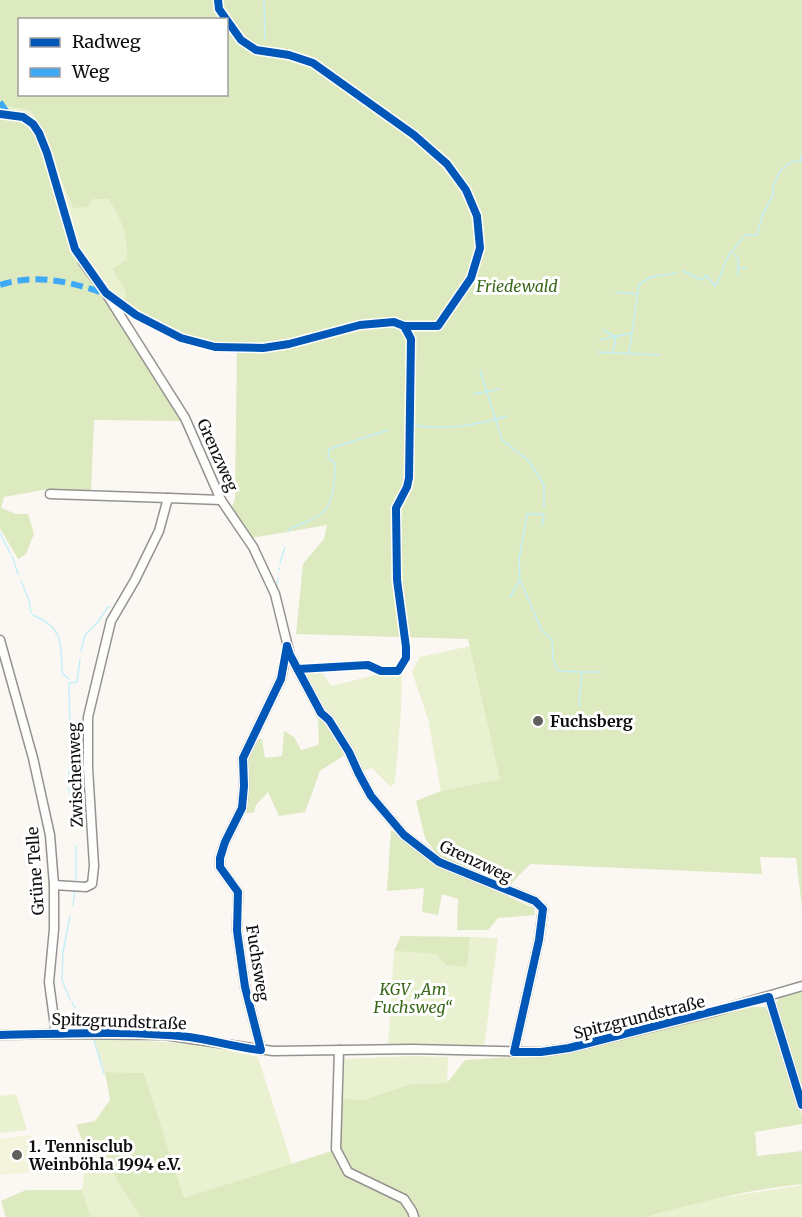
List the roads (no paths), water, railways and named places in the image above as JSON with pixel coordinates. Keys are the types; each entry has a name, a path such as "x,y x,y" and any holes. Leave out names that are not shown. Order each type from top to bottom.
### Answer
{"street":[{"name":"Grenzweg","path":"82,262 106,293 185,418 220,500 253,547 275,594 290,656 321,713 329,720 349,752 371,796 404,835 439,862 535,901 543,909 539,940 514,1052"},
{"path":"50,494 220,500"},
{"name":"Zwischenweg","path":"54,885 87,886 92,884 94,866 88,768 88,717 111,621 135,580 159,531 168,498"},
{"name":"Grüne Telle","path":"0,640 33,758 50,835 54,885 54,929 49,982 56,1034"},
{"name":"Fuchsweg","path":"261,1050 245,987 237,931 238,892 220,867 220,858 225,842 242,808 243,758 281,679 287,646"},
{"name":"Spitzgrundstraße","path":"0,1035 172,1036 261,1050 412,1049 541,1052 569,1048 769,997 802,986"},
{"path":"769,997 802,1105"},
{"path":"339,1050 336,1149 348,1172 404,1199 414,1217"}],"waterway":[{"path":"264,0 265,39"},
{"path":"683,271 702,280 706,275 715,286 726,260 737,245 746,235 757,235 763,213 773,196 773,186 781,170 791,162 801,161 802,154"},
{"path":"734,254 738,258 738,276"},
{"path":"738,268 746,268"},
{"path":"629,353 639,284 651,277 676,273"},
{"path":"616,292 636,294"},
{"path":"603,330 616,337 613,352"},
{"path":"600,340 631,333"},
{"path":"598,352 659,355"},
{"path":"480,370 502,440 529,461 544,485 544,508"},
{"path":"474,394 499,389"},
{"path":"413,425 460,426 507,416"},
{"path":"288,533 290,529 314,519 329,504 335,476 335,463 328,458 329,449 388,430"},
{"path":"542,526 544,514 527,514 519,560 520,580 542,631 552,640 553,659 558,671 582,672 579,707"},
{"path":"0,533 10,553"},
{"path":"280,563 285,547"},
{"path":"12,556 18,574"},
{"path":"277,586 278,578"},
{"path":"510,597 520,580"},
{"path":"21,581 29,600 31,613"},
{"path":"81,651 85,635 110,607"},
{"path":"33,615 56,631 61,645 62,673 69,679"},
{"path":"70,731 69,683 77,682 80,659"},
{"path":"584,672 601,672"},
{"path":"70,749 69,791 75,812"},
{"path":"76,846 76,884"},
{"path":"73,905 75,889"},
{"path":"70,916 63,952 62,980 70,1000"},
{"path":"72,1002 75,1008"},
{"path":"77,1011 92,1030"},
{"path":"94,1040 104,1074"}],"place":[{"name":"Fuchsberg","path":"538,721"},
{"name":"1. Tennisclub Weinböhla 1994 e.V.","path":"17,1155"}],"park label":[{"name":"Friedewald","path":"517,286"},
{"name":"KGV „Am Fuchsweg“","path":"413,998"}]}
